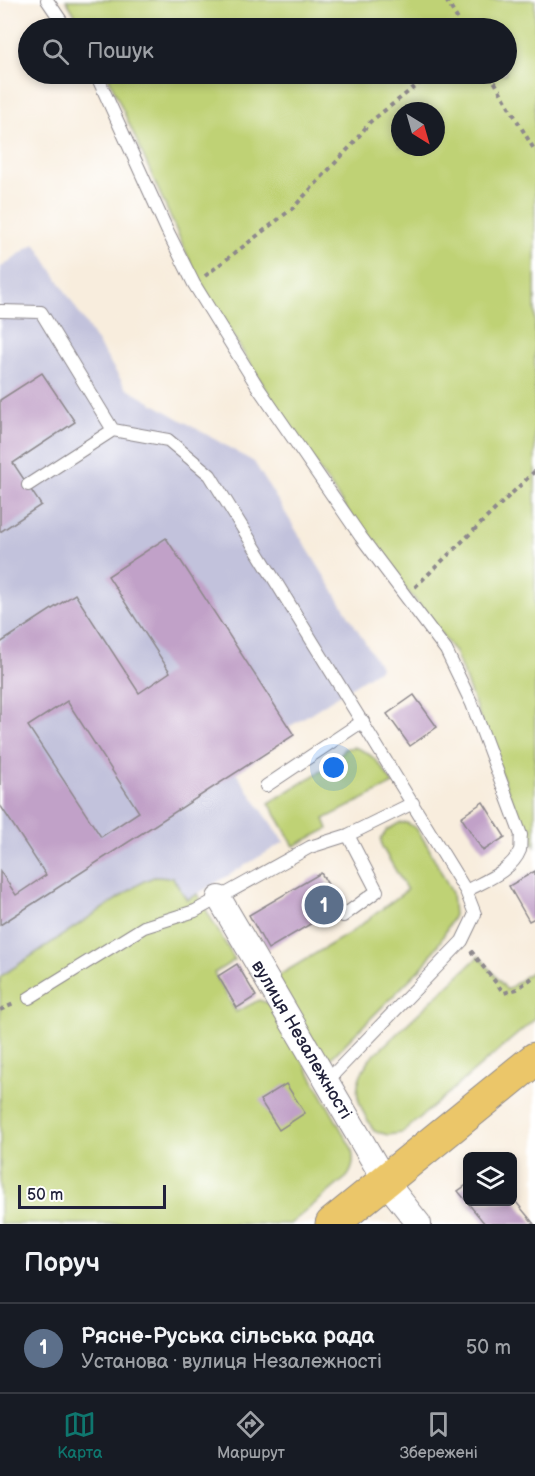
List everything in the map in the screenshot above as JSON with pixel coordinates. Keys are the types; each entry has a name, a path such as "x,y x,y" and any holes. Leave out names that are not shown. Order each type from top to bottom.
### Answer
{"main road":[{"path":"332,1224 535,1059"}],"street":[{"name":"вулиця Незалежності","path":"219,898 385,1181 419,1224"}],"lane":[{"path":"47,0 59,18"},
{"path":"101,84 194,284 259,389 361,537 446,650 472,704 521,835 520,850 512,863 466,891"},
{"path":"0,311 41,312 113,430"},
{"path":"28,485 113,430 168,440 210,475 466,891 476,914 462,941 326,1082"},
{"path":"266,786 363,721"},
{"path":"29,998 144,927 195,911 309,847 348,835 413,803"},
{"path":"342,916 377,891 348,835"}],"path":[{"path":"446,0 457,18"},
{"path":"194,284 293,208 351,146 370,122 418,84"},
{"path":"496,84 535,151"},
{"path":"405,597 535,471"},
{"path":"462,941 504,993 517,989 535,976"}],"shaded area":[{"path":"35,243 126,388 254,462 381,668 289,727 294,735 236,773 284,842 187,900 154,877 144,881 0,977 0,268"}],"green space":[{"path":"66,0 535,0 535,847 517,815 455,652 382,561 279,411 197,277 111,84 517,84 517,18 77,18"},
{"path":"354,747 372,757 393,784 324,819 328,829 294,846 269,803 337,761 344,749"},
{"path":"399,823 407,823 416,828 427,845 452,893 454,915 424,965 325,1064 276,977 350,933 407,890 382,847 381,839 387,830"},
{"path":"154,877 173,878 187,900 197,894 235,960 214,973 236,1012 259,1000 271,1004 352,1149 351,1170 347,1177 290,1224 0,1224 0,977 144,881"},
{"path":"479,956 507,990 535,969 535,1019 402,1133 388,1135 374,1131 363,1112 358,1095 359,1078 363,1069 370,1059"}],"building":[{"path":"42,373 75,422 13,463 41,505 0,532 0,400"},
{"path":"166,538 294,735 0,925 0,871 16,895 46,875 0,805 0,643 75,594 139,693 170,672 108,576","holes":["67,701 139,812 101,837 28,726"]},
{"path":"414,695 437,727 410,746 387,714"},
{"path":"483,802 505,837 483,851 461,817"},
{"path":"535,871 535,918 529,921 509,886"},
{"path":"321,873 341,906 268,949 249,915"},
{"path":"237,964 256,996 237,1008 218,976"},
{"path":"286,1084 305,1113 279,1130 260,1100"},
{"path":"463,1188 463,1197 458,1191"},
{"path":"517,1203 534,1224 485,1224 470,1206 517,1206"}],"place":[{"name":"Рясне-Руська сільська рада","path":"324,905"}]}
